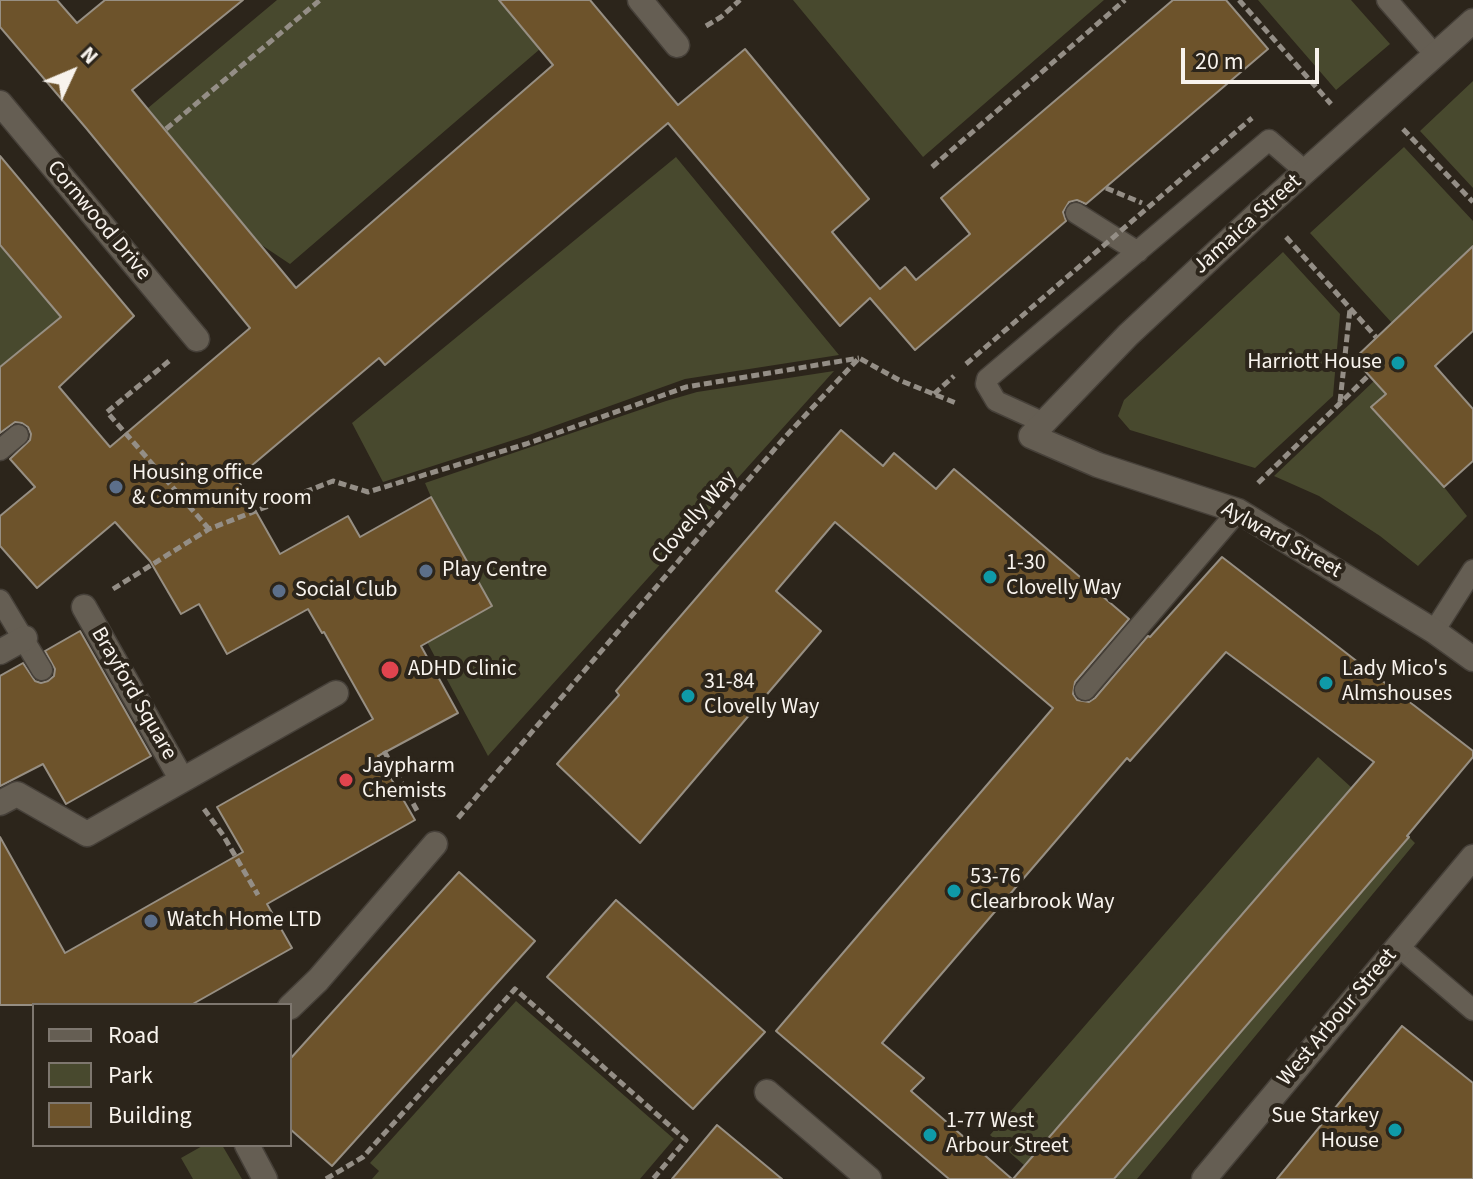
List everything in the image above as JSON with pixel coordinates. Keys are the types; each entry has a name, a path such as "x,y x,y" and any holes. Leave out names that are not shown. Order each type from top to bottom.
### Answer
{"street":[{"path":"640,0 677,45"},
{"name":"Jamaica Street","path":"1036,429 1128,335 1473,21"},
{"name":"Cornwood Drive","path":"0,103 197,339"},
{"name":"Aylward Street","path":"1036,429 1098,465 1234,510 1434,631 1473,659"},
{"name":"Brayford Square","path":"84,607 182,780"},
{"path":"0,652 25,638"},
{"name":"Brayford Square","path":"0,803 17,794 87,834 336,693"},
{"path":"292,1005 318,980 435,844"},
{"name":"West Arbour Street","path":"1204,1179 1473,857"},
{"path":"767,1092 869,1179"},
{"path":"248,1147 265,1179"}],"lane":[{"path":"1387,0 1436,56"},
{"path":"1036,429 996,401 986,384 987,379 1269,140 1306,172"},
{"path":"1076,213 1138,252"},
{"path":"0,450 18,435"},
{"path":"1085,690 1234,510"},
{"path":"1434,631 1473,570"},
{"path":"0,600 42,670"},
{"path":"1398,946 1473,1010"}],"path":[{"path":"166,129 320,0"},
{"path":"932,167 1125,0"},
{"path":"1239,0 1353,129"},
{"path":"1380,105 1473,202"},
{"path":"966,364 1252,118"},
{"path":"1106,188 1151,206"},
{"path":"1262,210 1376,337"},
{"path":"1340,403 1350,308"},
{"path":"197,339 107,412 209,529"},
{"path":"84,607 209,529 333,481 368,492 526,444 686,387 859,358 899,380 959,404"},
{"name":"Clovelly Way","path":"435,844 775,449 859,358"},
{"path":"1234,510 1369,375"},
{"path":"384,751 435,844"},
{"path":"182,780 223,835 258,895"},
{"path":"326,1179 363,1157 515,989 686,1140 653,1179"}],"green space":[{"path":"277,0 499,0 540,49 290,264 260,244 148,108"},
{"path":"793,0 1104,0 923,157"},
{"path":"1258,0 1351,0 1390,44 1336,90"},
{"path":"1473,81 1473,188 1420,131"},
{"path":"1404,147 1473,221 1473,246 1392,323 1310,233"},
{"path":"676,157 839,355 685,379 529,435 383,482 352,423"},
{"path":"0,245 61,317 0,367"},
{"path":"1283,252 1340,314 1333,396 1255,468 1130,430 1118,416 1124,400"},
{"path":"834,371 488,756 427,642 431,497 425,483 697,392"},
{"path":"1374,381 1386,394 1372,408 1467,516 1418,566 1380,536 1319,496 1274,476"},
{"path":"1318,757 1352,788 1025,1166 990,1135"},
{"path":"1409,837 1415,843 1137,1179 1114,1179"},
{"path":"516,1001 674,1139 640,1179 372,1179 379,1171 370,1163"},
{"path":"200,1147 223,1147 242,1179 193,1179 181,1158"}],"building":[{"path":"0,0 57,0 77,23 105,0 243,0 132,90 296,288 553,65 499,0 590,0 678,105 745,49 869,199 832,232 880,289 905,267 916,280 970,234 941,198 1173,0 1226,0 1268,49 1086,204 1077,200 1069,202 1063,212 1066,221 915,350 870,298 840,326 668,123 385,365 379,358 237,478 280,554 348,516 360,537 431,497 492,606 421,646 458,713 378,756 415,820 267,904 292,948 195,1003 0,1005 0,837 65,953 243,852 217,807 373,719 308,609 227,654 199,604 181,614 150,561 115,522 37,588 0,546 0,516 35,487 10,459 30,440 28,427 15,422 0,433 0,367 61,317 0,245 0,156 134,316 59,387 110,447 250,328 0,27"},
{"name":"Harriott House","path":"1473,246 1473,331 1435,366 1473,409 1473,461 1444,487 1371,407 1386,394 1354,359"},
{"path":"841,430 883,466 894,453 936,489 954,469 1129,619 1075,682 1073,694 1077,700 1089,702 1095,698 1222,557 1473,751 1473,757 1409,837 1114,1179 1013,1179 1374,762 1226,652 1130,761 1127,758 882,1043 924,1078 911,1091 1012,1179 949,1179 776,1031 1053,708 835,522 776,591 821,631 640,843 557,764 619,695 616,691"},
{"path":"80,631 151,756 66,804 43,764 0,786 0,676 23,663 35,681 48,681 54,676 55,669 45,651"},
{"path":"459,872 535,941 332,1166 292,1131 292,1057"},
{"path":"616,900 765,1032 693,1109 547,977"},
{"name":"Sue Starkey House","path":"1402,1026 1473,1083 1473,1179 1277,1179"},
{"path":"717,1125 782,1179 672,1179"}],"place":[{"name":"Harriott House","path":"1398,363"},
{"name":"Housing office & Community room","path":"116,487"},
{"name":"Play Centre","path":"426,571"},
{"name":"1-30 Clovelly Way","path":"990,577"},
{"name":"Social Club","path":"279,591"},
{"name":"ADHD Clinic","path":"390,670"},
{"name":"Lady Mico's Almshouses","path":"1326,683"},
{"name":"31-84 Clovelly Way","path":"688,696"},
{"name":"Jaypharm Chemists","path":"346,780"},
{"name":"53-76 Clearbrook Way","path":"954,891"},
{"name":"Watch Home LTD","path":"151,921"},
{"name":"Sue Starkey House","path":"1395,1130"},
{"name":"1-77 West Arbour Street","path":"930,1135"}]}
